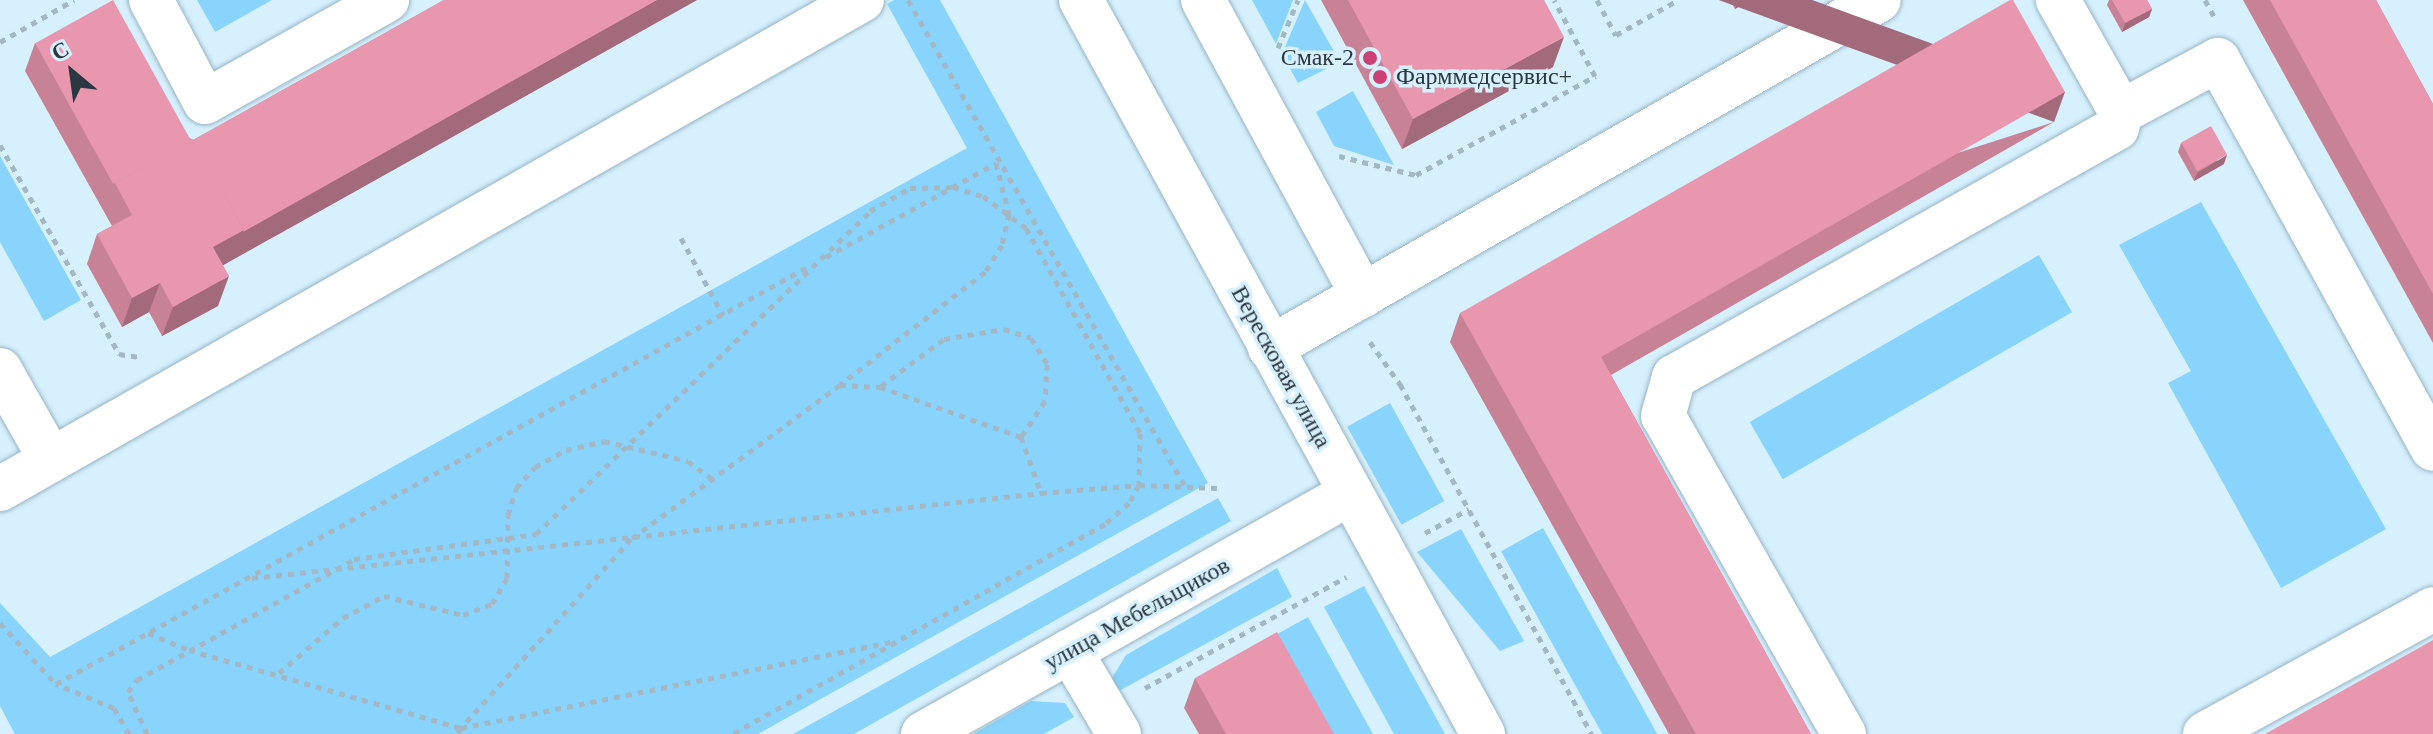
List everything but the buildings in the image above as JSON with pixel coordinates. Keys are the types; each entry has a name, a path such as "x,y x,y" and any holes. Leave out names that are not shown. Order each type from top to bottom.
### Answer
{"street":[{"path":"151,0 205,102 366,5"},
{"path":"0,489 862,0"},
{"name":"Вересковая улица","path":"1081,0 1483,734"},
{"path":"1203,0 1354,302"},
{"path":"1270,348 1879,0"},
{"path":"1844,734 1663,416 1674,377 2117,128 2121,112 2058,0"},
{"path":"2121,112 2218,60 2433,449"},
{"path":"0,370 51,460"},
{"name":"улица Мебельщиков","path":"923,734 1350,493"},
{"path":"2205,734 2433,609"},
{"path":"1070,651 1112,723"}],"path":[{"path":"0,42 74,0"},
{"path":"908,0 996,163 1187,489"},
{"path":"1269,39 1277,52 1298,0"},
{"path":"1333,154 1416,175 1595,76 1554,0"},
{"path":"1597,0 1616,35 1678,0"},
{"path":"0,145 119,354 149,358"},
{"path":"56,684 996,163"},
{"path":"459,731 631,539 840,385 985,272 1002,245 1009,214 996,163"},
{"path":"147,734 128,692 137,680 354,559 536,534 870,211 910,188 953,187 983,196 1026,228 1140,433 1139,485 1129,503 1105,524 732,734"},
{"path":"681,238 723,315"},
{"path":"1354,302 1592,734"},
{"path":"880,387 944,339 1004,329 1031,338 1047,364 1045,401 1021,437"},
{"path":"840,385 880,387 1021,437"},
{"path":"1021,437 1041,493"},
{"path":"279,673 343,618 384,596 463,615 492,604 507,578 508,515 516,488 535,467 566,450 604,441 688,461 712,479"},
{"path":"247,578 1041,493 1139,485 1217,488"},
{"path":"1112,723 1384,556 1469,509"},
{"path":"0,623 56,684 114,708 129,734"},
{"path":"148,633 189,650 279,673 459,731 898,641"}],"shaded area":[{"path":"197,0 272,0 215,32"},
{"path":"894,0 940,0 1208,483 758,734 15,734 0,706 0,603 50,657 967,148 887,4"},
{"path":"1252,0 1293,0 1276,44"},
{"path":"1305,0 1340,62 1298,83 1282,54"},
{"path":"1353,91 1394,165 1334,146 1316,112"},
{"path":"0,156 81,300 44,321 0,242"},
{"path":"2201,202 2386,529 2281,588 2168,383 2191,371 2119,245"},
{"path":"2039,255 2072,312 1783,479 1750,422"},
{"path":"1390,403 1444,501 1401,525 1347,427"},
{"path":"1218,498 1231,521 854,734 793,734"},
{"path":"1543,528 1657,734 1602,734 1501,551"},
{"path":"1461,529 1524,641 1500,651 1417,552"},
{"path":"1277,568 1292,597 1117,692 1112,678 1126,655"},
{"path":"1364,586 1445,734 1394,734 1324,607"},
{"path":"1308,617 1373,734 1322,734 1268,639"},
{"path":"1031,701 1065,703 1074,717 1044,734 973,734"}],"place":[{"name":"Смак-2","path":"1370,58"},
{"name":"Фарммедсервис+","path":"1380,77"}]}
